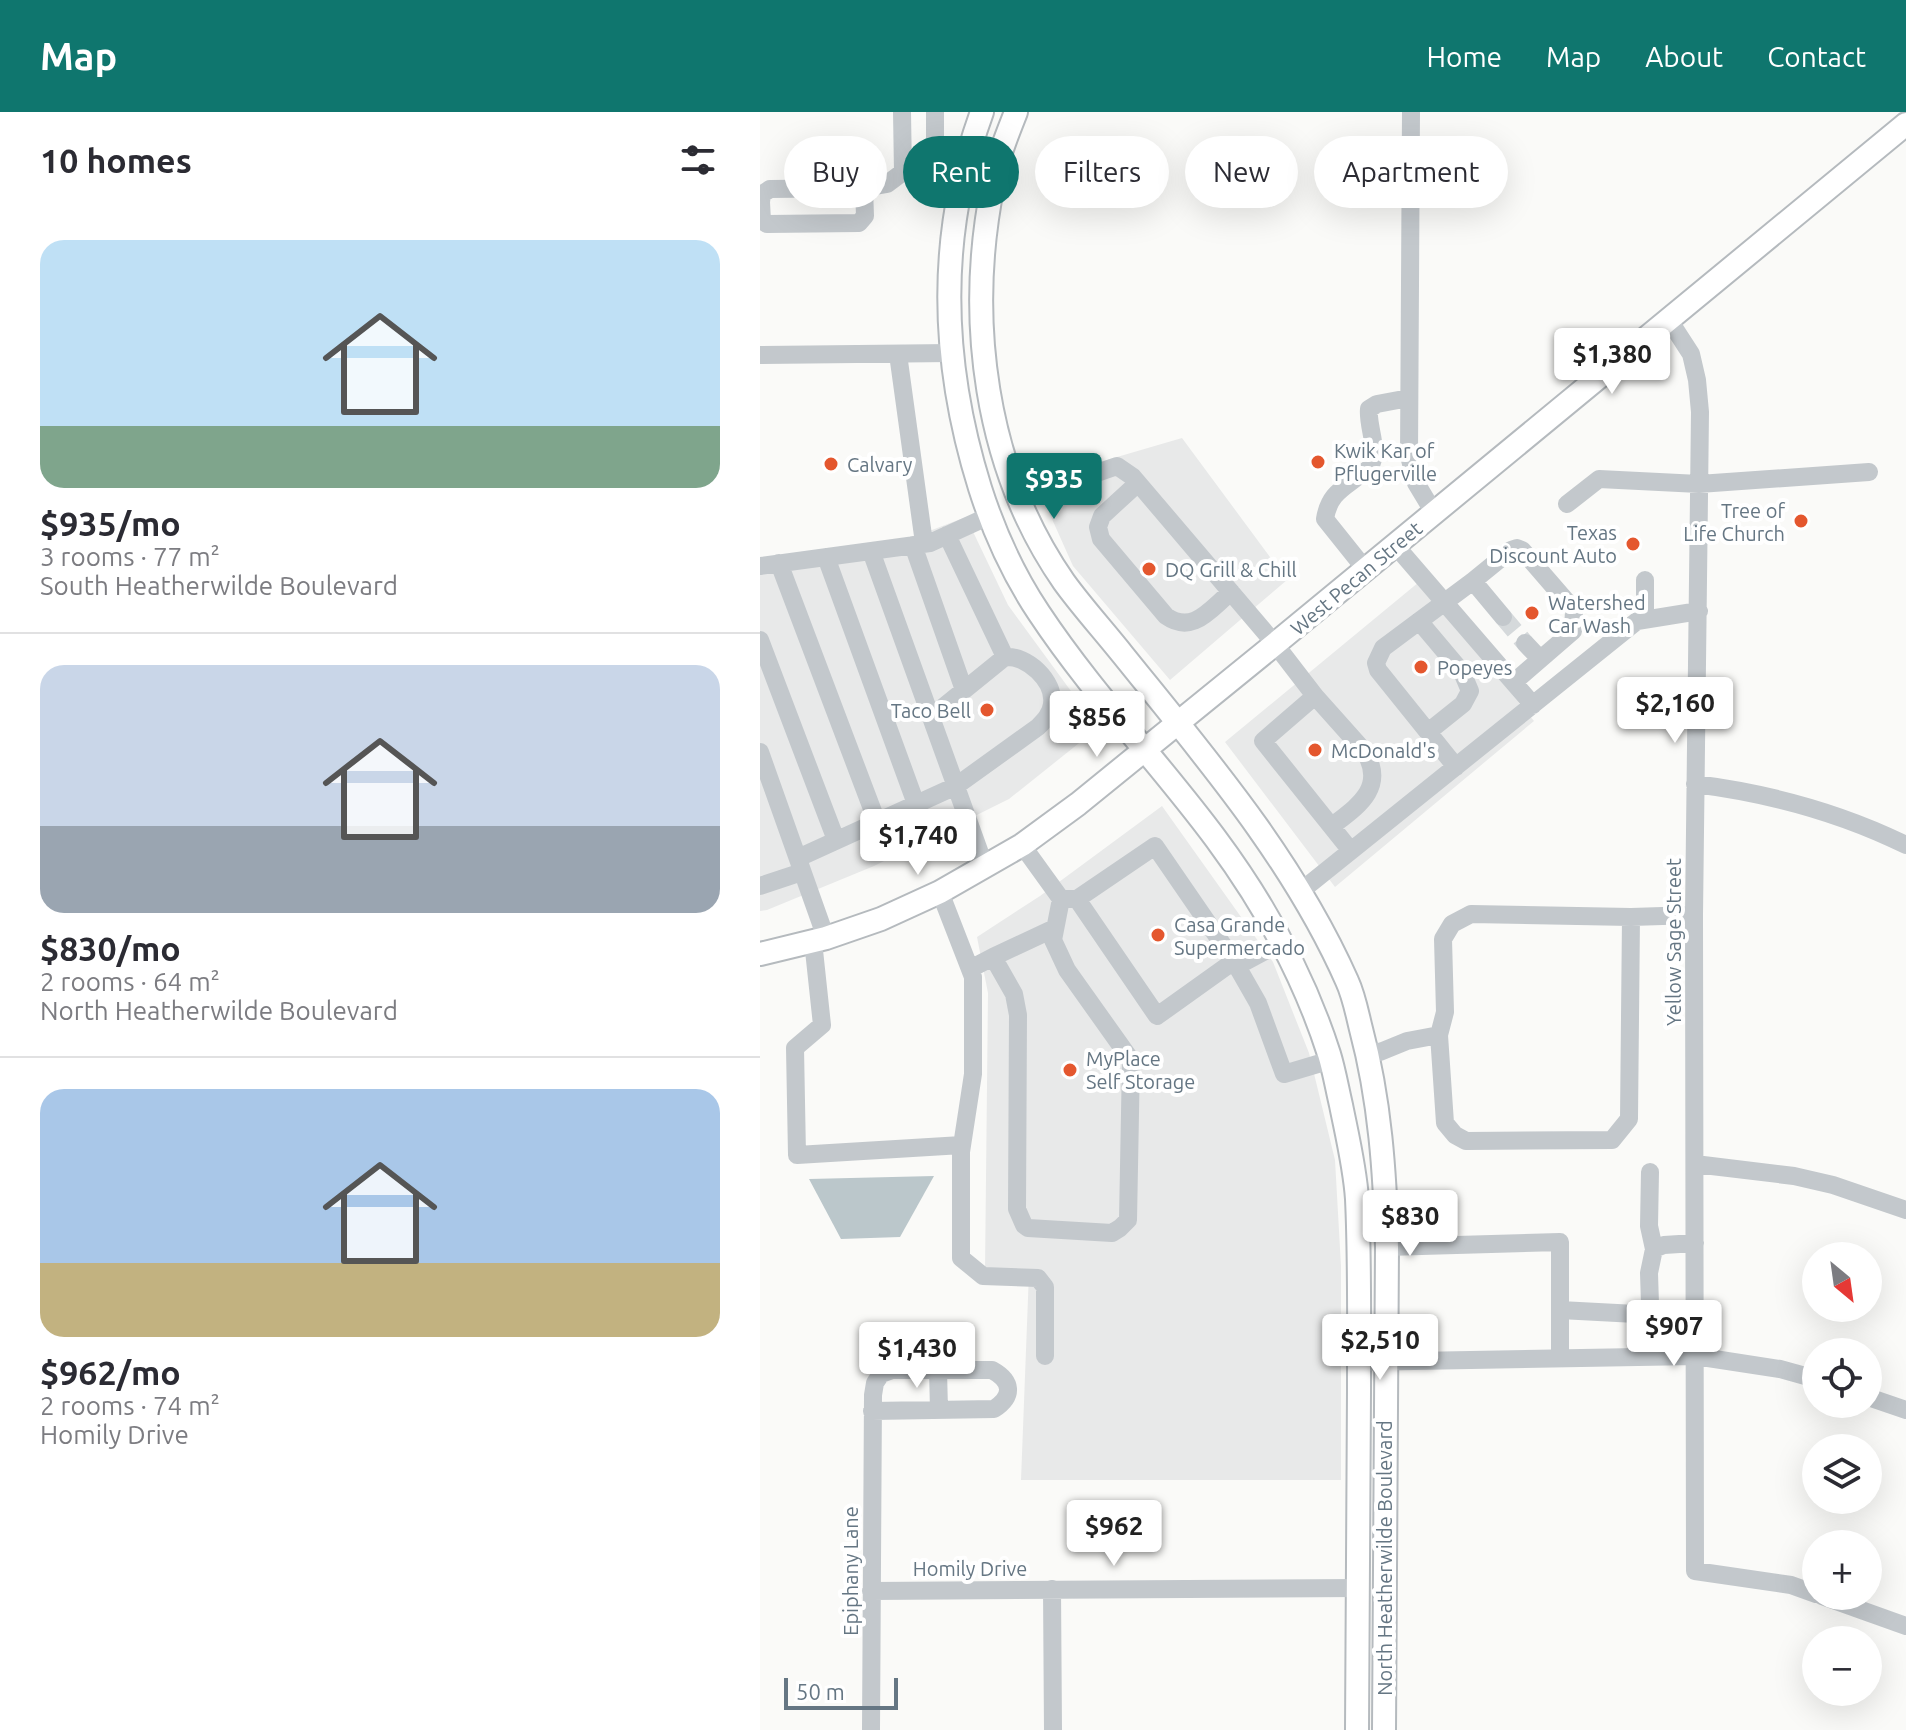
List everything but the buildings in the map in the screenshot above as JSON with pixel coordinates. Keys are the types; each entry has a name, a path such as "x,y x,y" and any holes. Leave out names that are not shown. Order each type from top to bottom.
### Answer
{"main road":[{"name":"North Heatherwilde Boulevard","path":"974,136 982,112"},
{"name":"North Heatherwilde Boulevard","path":"1008,136 1016,112"},
{"name":"West Pecan Street","path":"760,954 881,919 940,892 1022,845 1078,804 1275,644 1906,124"},
{"name":"North Heatherwilde Boulevard","path":"957,208 949,284 949,332 966,440 989,516 1018,579 1038,612 1216,839 1256,897 1310,1000 1331,1060 1357,1195 1357,1730"},
{"name":"North Heatherwilde Boulevard","path":"989,208 983,244 981,325 994,421 1019,500 1064,582 1251,817 1301,891 1349,984 1367,1051 1379,1115 1387,1247 1384,1730"},
{"path":"989,516 1019,500"},
{"path":"1331,1060 1367,1051"}],"street":[{"path":"887,184 903,172 902,112"},
{"path":"935,112 935,136"},
{"path":"1411,112 1409,456 1416,483 1434,513"},
{"path":"864,188 865,216 859,223 767,224 762,221 762,194 770,189 864,188"},
{"name":"Yellow Sage Street","path":"1669,320 1691,354 1700,412 1694,915 1695,1571 1802,1589"},
{"path":"760,355 952,353"},
{"path":"898,354 918,544 964,690"},
{"path":"1365,569 1325,519 1327,506 1338,491 1369,469 1374,454 1369,409 1377,404 1409,398"},
{"path":"1019,500 1117,466 1138,483 1365,752 1370,761 1373,784 1357,807 1332,826"},
{"path":"1567,504 1599,479 1699,484 1869,472"},
{"path":"1138,483 1102,516 1098,527 1101,539 1166,616 1174,622 1194,623 1231,592"},
{"path":"760,566 930,543 989,516"},
{"path":"947,535 1005,657"},
{"path":"1395,545 1533,705"},
{"path":"1456,767 1378,670 1376,663 1383,648 1517,548 1574,610 1573,631 1514,682"},
{"path":"871,551 985,867"},
{"path":"826,557 916,804"},
{"path":"779,563 877,822"},
{"path":"1645,580 1645,620"},
{"path":"1473,581 1503,617"},
{"path":"1301,891 1637,621 1699,611"},
{"path":"1419,621 1462,672 1470,691 1463,704 1428,732"},
{"path":"760,640 836,840"},
{"path":"1525,643 1540,659"},
{"path":"760,886 800,865 836,840 956,786 1038,727 1047,717 1052,703 1048,686 1036,670 1024,660 1005,657 931,717"},
{"path":"1315,696 1263,741 1351,851"},
{"path":"760,752 800,865 819,939 822,1025 795,1048 797,1155 962,1145"},
{"path":"1695,784 1732,789 1806,807 1906,845"},
{"path":"1022,845 1069,899 1157,1016 1235,963 1282,942"},
{"path":"993,957 1014,994 1018,1015 1017,1209 1028,1228 1112,1233 1128,1220 1131,1060 1067,970 1053,940 1055,928 1069,899 1155,846 1235,963 1258,1003 1284,1074 1331,1060"},
{"path":"940,892 973,977 973,1074 962,1145 961,1258 983,1276 1038,1278 1045,1287 1045,1356"},
{"path":"1631,917 1629,1119 1612,1140 1466,1141 1455,1135 1445,1123 1439,1035 1445,1012 1443,939 1452,924 1471,914 1694,915"},
{"path":"970,969 1055,928"},
{"path":"1367,1051 1380,1052 1407,1041 1439,1035"},
{"path":"1695,1164 1794,1176 1833,1185 1906,1210"},
{"path":"1560,1310 1636,1314 1650,1304 1649,1273 1654,1249 1649,1226 1650,1172"},
{"path":"1387,1247 1560,1242 1560,1358"},
{"path":"1654,1249 1664,1245 1695,1243"},
{"path":"1359,1362 1695,1356 1802,1375"},
{"name":"Epiphany Lane","path":"871,1730 872,1411 875,1383 881,1374 892,1370 938,1370"},
{"path":"872,1411 939,1410 994,1409 1003,1403 1008,1394 1007,1384 1002,1375 992,1370 938,1370 939,1410"},
{"path":"1882,1402 1906,1410"},
{"name":"Homily Drive","path":"871,1591 1358,1588"},
{"path":"1052,1589 1053,1730"},
{"path":"1861,1610 1906,1626"}],"shaded area":[{"path":"1182,438 1287,580 1170,680 1073,566 1035,481"},
{"path":"966,517 1008,605 1098,728 1009,799 874,866 760,911 760,563 903,541"},
{"path":"1419,582 1534,721 1335,887 1225,742"},
{"path":"1162,806 1273,962 1309,1053 1335,1160 1341,1266 1341,1480 1021,1480 1029,1272 985,1270 988,993 977,937 1040,896"},
{"path":"934,1176 900,1237 841,1239 809,1179"}],"tunnel":[{"path":"1503,617 1525,643"}],"place":[{"name":"Kwik Kar of Pflugerville","path":"1318,462"},
{"name":"Calvary","path":"831,464"},
{"name":"Tree of Life Church","path":"1801,521"},
{"name":"Texas Discount Auto","path":"1633,544"},
{"name":"DQ Grill & Chill","path":"1149,569"},
{"name":"Watershed Car Wash","path":"1532,613"},
{"name":"Popeyes","path":"1421,667"},
{"name":"Taco Bell","path":"987,710"},
{"name":"McDonald's","path":"1315,750"},
{"name":"Casa Grande Supermercado","path":"1158,935"},
{"name":"MyPlace Self Storage","path":"1070,1070"}]}
